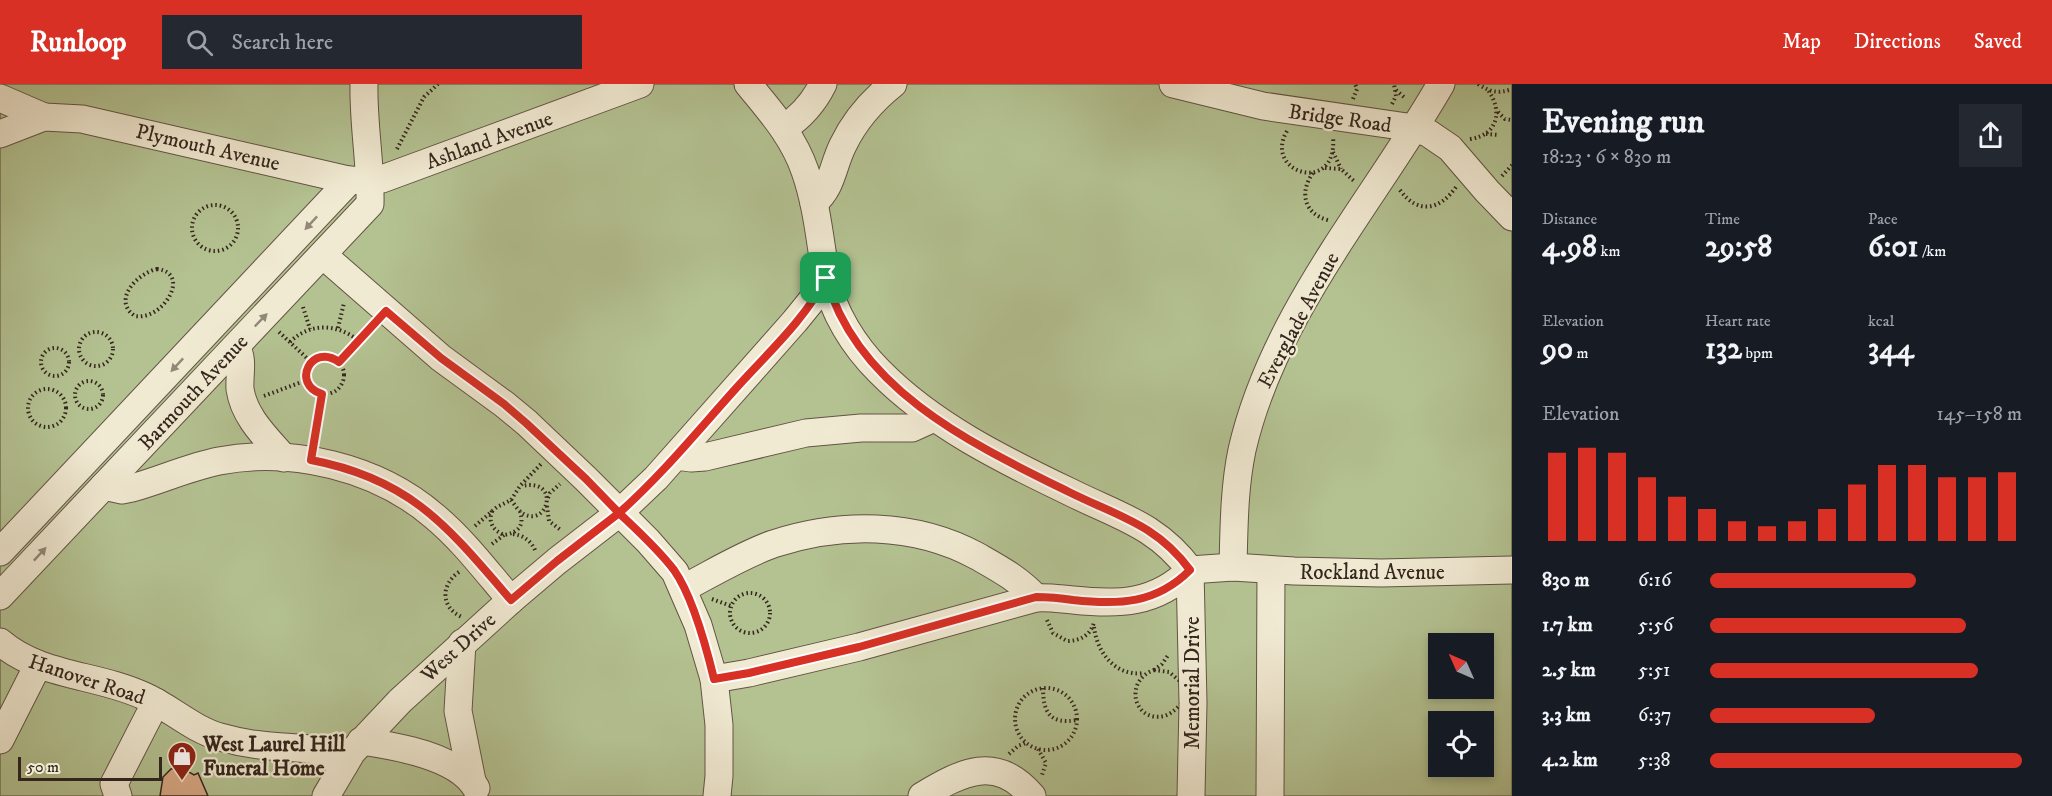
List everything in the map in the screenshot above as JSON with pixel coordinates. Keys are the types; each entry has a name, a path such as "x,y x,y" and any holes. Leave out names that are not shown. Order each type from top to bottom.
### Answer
{"lane":[{"path":"364,84 367,180"},
{"name":"Ashland Avenue","path":"367,180 640,84"},
{"path":"748,84 773,112 799,155 814,203 826,278 844,324 865,355 893,384 934,418 966,438 1059,487 1148,529 1175,551 1190,570"},
{"path":"784,128 803,113 823,84"},
{"path":"814,203 828,188 838,156 849,134 893,84"},
{"name":"Bridge Road","path":"1181,85 1263,106 1424,132 1441,84"},
{"name":"Plymouth Avenue","path":"0,98 44,117 73,118 102,123 367,180"},
{"name":"Plymouth Avenue","path":"0,134 44,117"},
{"path":"1424,132 1443,142 1512,217"},
{"name":"Everglade Avenue","path":"1233,567 1238,478 1242,450 1258,398 1303,303 1361,208 1395,156 1424,132"},
{"path":"799,155 817,158 838,156"},
{"name":"Barmouth Avenue","path":"0,596 370,204 367,180"},
{"name":"Barmouth Avenue","path":"0,552 367,180"},
{"path":"323,255 441,358 504,404 556,450 675,572 684,588 698,625 714,679 719,725 717,796"},
{"name":"West Drive","path":"326,796 361,741 406,695 503,607 619,513 676,456 795,321 821,289 826,278"},
{"path":"236,347 240,358 240,390 244,403 256,426 284,458"},
{"path":"676,456 705,457 806,433 861,428 912,428 934,418"},
{"path":"104,486 122,490 219,461 260,457 311,460 363,474 392,488 426,509 459,540 486,571 503,607"},
{"path":"684,588 733,562 775,544 829,532 879,528 924,535 951,544 1013,577 1044,597"},
{"path":"714,679 859,647 1044,597 1097,602 1152,597 1178,582 1190,570 1233,567"},
{"name":"Rockland Avenue","path":"1233,567 1381,573 1512,570"},
{"name":"Memorial Drive","path":"1190,570 1193,692 1191,796"},
{"path":"1270,796 1271,570"},
{"name":"Hanover Road","path":"0,642 17,655 38,665 122,687 156,702 194,726 219,737 256,745 316,751 344,765"},
{"path":"462,643 458,711 476,788"},
{"path":"0,740 38,665"},
{"path":"118,796 114,784 156,702"},
{"path":"361,741 408,749 427,755 449,765 476,788"},
{"path":"922,796 964,773 987,770 1009,777 1032,796"}],"path":[{"path":"367,180 424,98 438,84"},
{"path":"1357,90 1359,84"},
{"path":"1478,84 1488,90 1503,92 1512,89"},
{"path":"1486,134 1496,119 1497,112 1496,103 1488,90"},
{"path":"1496,103 1503,92"},
{"path":"1497,112 1505,120 1512,120"},
{"path":"1314,173 1304,173 1289,166 1282,150 1285,135 1313,114 1331,128 1333,152 1341,169 1355,182 1361,208 1327,219 1313,213 1305,198 1308,181 1314,173 1324,168 1341,169"},
{"path":"1424,132 1471,140 1486,134 1499,135"},
{"path":"1324,168 1333,152"},
{"path":"1395,156 1400,190 1412,203 1427,207 1436,205 1451,195 1457,186 1461,162"},
{"path":"218,204 232,211 239,225 235,240 224,250 208,250 201,247 193,234 192,227 197,212 211,205 218,204"},
{"path":"157,269 168,272 172,277 172,289 163,306 148,316 141,317 130,313 126,302 127,295 135,280 149,270 157,269"},
{"path":"339,362 386,311"},
{"path":"263,317 311,362"},
{"path":"290,342 303,332 319,327 338,328 358,340"},
{"path":"98,332 108,336 113,346 108,361 92,365 83,359 80,344 87,334 98,332"},
{"path":"56,347 65,351 69,360 67,369 60,375 46,374 40,366 44,352 56,347"},
{"path":"322,356 334,358 339,362 344,372 342,384 334,392 322,394 312,390 307,380 311,362 322,356"},
{"path":"86,380 99,384 104,393 99,406 90,409 81,407 75,399 78,386 86,380"},
{"path":"244,403 307,380"},
{"path":"48,389 59,394 65,404 60,421 48,426 36,423 32,419 28,408 36,392 48,389"},
{"path":"311,460 322,394"},
{"path":"459,540 492,510 511,500 520,486 556,450"},
{"path":"538,515 546,507 554,488 567,481"},
{"path":"520,486 531,484 541,488 547,497 547,502"},
{"path":"511,500 520,511 528,516 538,515 549,521"},
{"path":"492,510 490,520 498,532 504,535 512,534 528,516"},
{"path":"520,511 524,537"},
{"path":"486,571 466,570 452,577 444,591 448,607 460,617 468,618 503,607"},
{"path":"750,593 758,595 769,606 769,621 758,632 750,634 742,632 731,622 731,606 742,595 750,593"},
{"path":"1044,597 1047,621 1053,633 1060,639 1067,641 1082,639 1094,624 1098,646 1106,658 1124,672 1134,675 1154,670 1169,672 1193,692 1171,713 1164,716 1148,714 1136,702 1135,694 1136,687 1144,673"},
{"path":"1043,688 1045,708 1052,717 1063,722 1077,720"},
{"path":"1043,688 1060,691 1067,696 1073,703 1077,720 1071,738 1056,748 1038,749 1026,743 1020,737 1014,719 1016,710 1026,694 1043,688"}],"green space":[{"path":"0,84 1512,84 1512,796 0,796"}],"building":[{"name":"West Laurel Hill Funeral Home","path":"182,768 194,775 198,773 208,796 160,796 163,777 171,769"}],"place":[{"name":"West Laurel Hill Funeral Home","path":"182,782"}],"route":[{"path":"826,278 821,289 769,352 656,478 619,513 526,423 441,358 386,311 339,362 328,356 322,356 311,362 306,374 309,386 312,390 322,394 311,460 363,474 384,483 419,504 445,525 511,600 619,513 675,572 684,588 698,625 714,679 859,647 1036,597 1097,602 1152,597 1178,582 1190,570 1175,551 1148,529 1069,492 966,438 934,418 893,384 865,355 844,324 826,278"}]}
